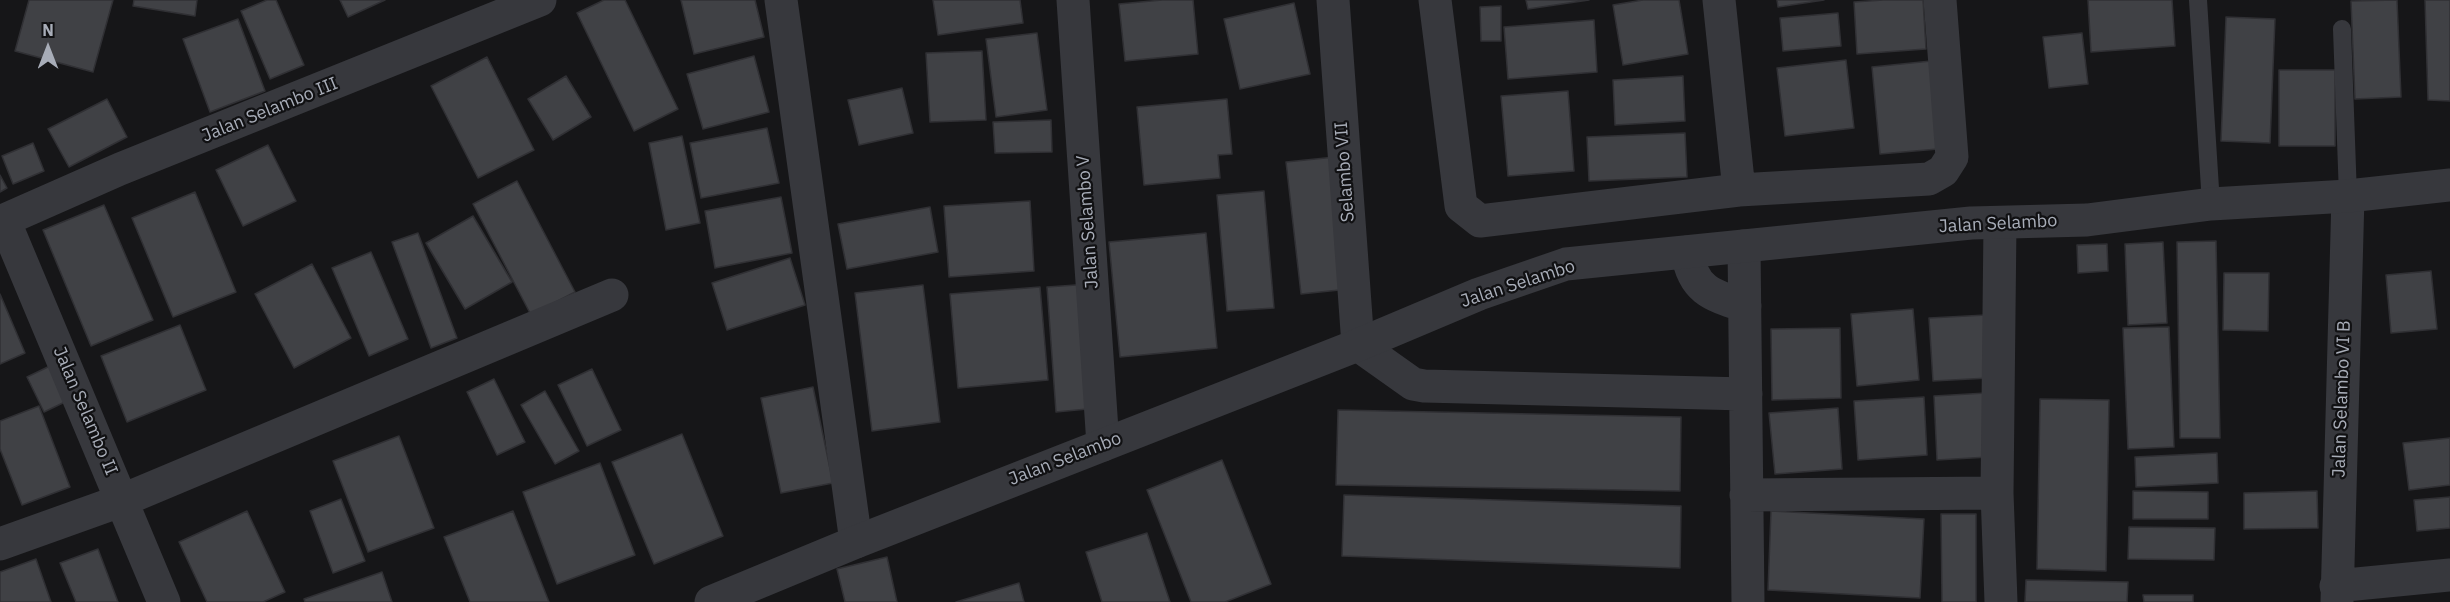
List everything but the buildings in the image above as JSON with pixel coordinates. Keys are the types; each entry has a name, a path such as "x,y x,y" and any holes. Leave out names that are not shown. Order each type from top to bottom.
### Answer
{"street":[{"name":"Jalan Selambo III","path":"2,221 120,169 540,0"},
{"path":"781,0 856,542"},
{"name":"Jalan Selambo V","path":"1073,0 1103,445"},
{"name":"Selambo VII","path":"1333,0 1358,345"},
{"path":"1435,0 1461,206 1480,221 1739,190 1929,179 1943,171 1952,157 1940,0"},
{"path":"1719,0 1739,190"},
{"name":"Jalan Selambo","path":"711,602 856,542 1358,345 1479,294 1566,264 2000,223 2087,220 2211,204 2348,196 2450,185"},
{"name":"Jalan Selambo VI B","path":"2337,594 2348,196"},
{"name":"Jalan Selambo II","path":"2,221 165,602"},
{"path":"2000,223 1997,493 2001,602"},
{"path":"1744,246 1748,602"},
{"path":"1687,252 1690,274 1711,295 1744,306"},
{"path":"0,544 123,500 612,295"},
{"path":"1358,345 1413,384 1424,386 1746,394"},
{"path":"1746,495 1997,493"},
{"path":"2337,594 2450,575"}],"lane":[{"path":"2198,0 2211,204"},
{"path":"2342,28 2348,196"}]}
